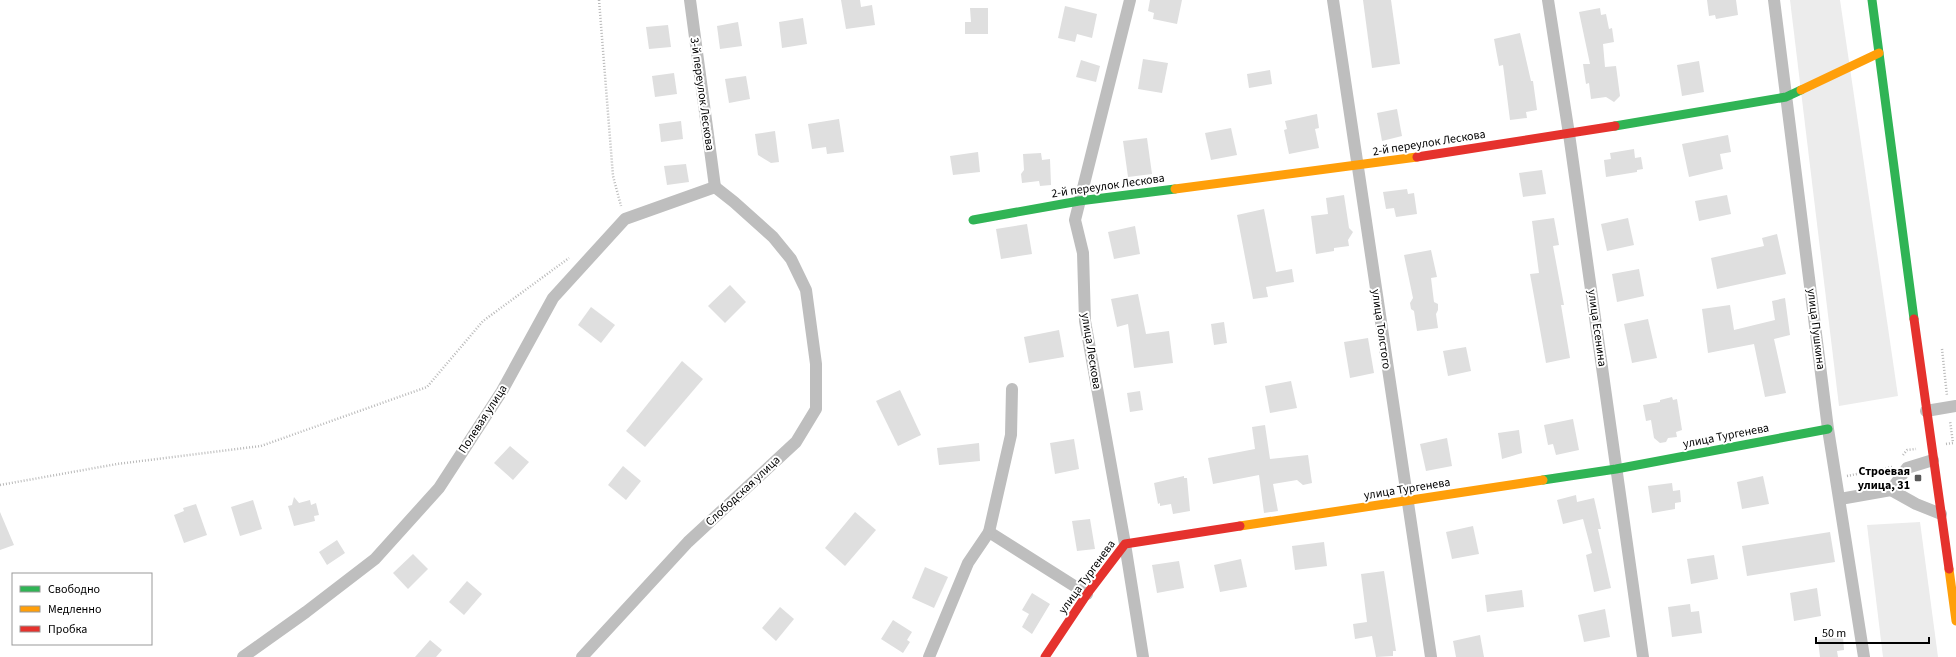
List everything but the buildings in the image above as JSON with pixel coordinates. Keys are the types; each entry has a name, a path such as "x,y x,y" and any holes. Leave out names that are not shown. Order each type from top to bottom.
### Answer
{"street":[{"name":"3-й переулок Лескова","path":"690,0 715,187"},
{"name":"улица Лескова","path":"1130,0 1075,220 1083,253 1084,321 1125,544 1143,657"},
{"name":"улица Толстого","path":"1333,0 1431,657"},
{"name":"улица Есенина","path":"1548,0 1569,134 1643,657"},
{"name":"улица Пушкина","path":"1774,0 1828,429 1864,657"},
{"path":"1872,0 1926,411 1956,621"},
{"name":"2-й переулок Лескова","path":"972,220 1079,201 1358,166 1569,134 1786,97 1879,53"},
{"name":"Полевая улица","path":"243,657 306,612 375,559 439,488 502,391 553,298 625,219 715,187"},
{"name":"Слободская улица","path":"582,657 688,542 796,442 816,409 816,364 806,290 791,259 773,237 715,187"},
{"path":"929,657 968,563 989,532 1011,435 1012,389"},
{"path":"1926,411 1956,406"},
{"name":"улица Тургенева","path":"1045,657 1087,594 1125,544 1407,502 1616,468 1828,429"},
{"path":"1891,490 1907,468 1933,460"},
{"path":"1840,499 1891,490 1916,504 1941,514"},
{"path":"989,532 1087,594"}],"path":[{"path":"599,0 613,176 625,219"},
{"path":"0,485 122,463 261,446 427,387 483,321 573,256"}],"shaded area":[{"path":"1790,0 1840,0 1898,396 1839,406"},
{"path":"1920,522 1938,657 1883,657 1867,525"}],"traffic: fast":[{"path":"1872,0 1914,319"},
{"path":"1615,126 1786,97 1801,90"},
{"path":"973,220 1079,201 1175,189"},
{"path":"1543,480 1616,469 1828,429"}],"traffic: slow":[{"path":"1801,90 1879,53"},
{"path":"1175,189 1417,157"},
{"path":"1240,526 1543,480"},
{"path":"1949,569 1956,621"}],"traffic: jam":[{"path":"1417,157 1615,126"},
{"path":"1914,319 1949,569"},
{"path":"1045,657 1087,594 1125,544 1240,526"}],"place":[{"name":"Строевая улица, 31","path":"1918,478"}]}
